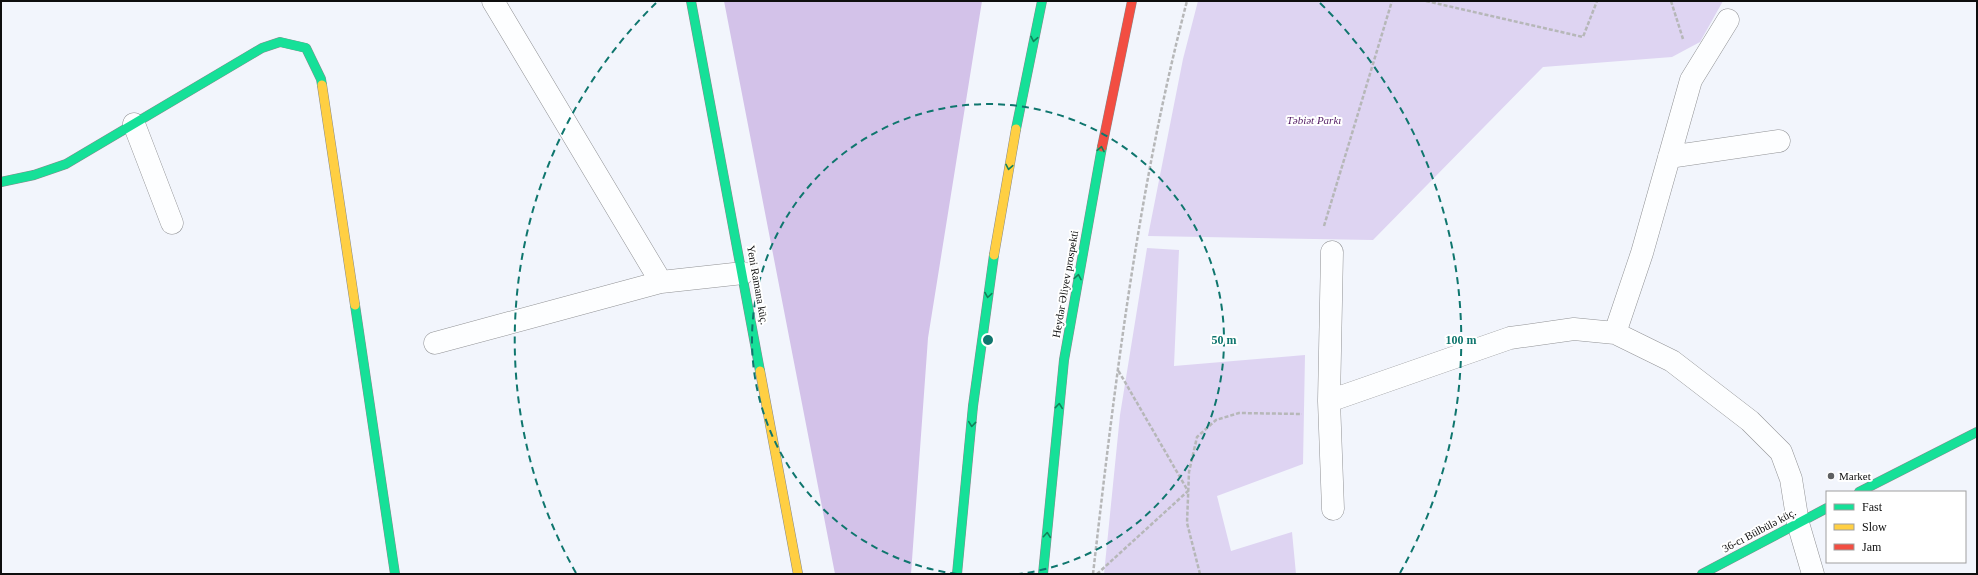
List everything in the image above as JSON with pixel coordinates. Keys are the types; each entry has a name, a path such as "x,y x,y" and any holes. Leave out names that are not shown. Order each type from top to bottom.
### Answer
{"main road":[{"name":"Yeni Ramana küç.","path":"692,1 798,574"},
{"path":"957,574 981,341 1004,190 1042,1"},
{"name":"Heydər Əliyev prospekti","path":"1043,574 1064,360 1090,207 1123,38 1132,1"},
{"path":"1,182 34,175 66,164 262,48 280,42 306,48 321,80 395,574"},
{"path":"1861,491 1977,432"},
{"name":"36-cı Bülbülə küç.","path":"1702,574 1826,509"}],"street":[{"path":"493,1 661,282"},
{"path":"1615,333 1642,253 1691,80 1728,20"},
{"path":"134,124 172,223"},
{"path":"1669,157 1779,141"},
{"path":"1332,252 1329,401 1333,509"},
{"path":"435,343 661,282 743,272"},
{"path":"1329,401 1510,338 1574,329 1615,333 1672,361 1750,421 1781,452 1791,479 1798,523 1813,574"}],"path":[{"path":"1093,574 1118,369 1145,194 1175,45 1187,1"},
{"path":"1322,232 1392,1"},
{"path":"1426,1 1583,37 1597,1"},
{"path":"1671,1 1684,42"},
{"path":"1118,369 1188,491"},
{"path":"1200,574 1187,523 1189,472 1197,437 1216,420 1239,414 1304,414 1329,401"},
{"path":"1097,574 1188,491"}],"green space":[{"name":"Təbiət Parkı","path":"1198,1 1723,1 1700,42 1672,57 1543,67 1373,240 1148,236 1183,59"},
{"path":"1147,248 1179,250 1174,366 1305,355 1303,464 1217,496 1231,551 1292,532 1296,574 1104,574 1120,415"}],"shaded area":[{"path":"724,1 982,1 928,338 911,574 835,574"}],"traffic: fast":[{"path":"691,1 760,371"},
{"path":"1016,129 1042,1"},
{"path":"1,182 34,175 66,164 262,48 280,42 306,48 321,79 322,85"},
{"path":"1043,574 1064,360 1102,147"},
{"path":"957,574 973,406 994,255"},
{"path":"355,305 395,574"},
{"path":"1861,491 1977,432"},
{"path":"1702,574 1826,509"}],"traffic: slow":[{"path":"322,85 355,305"},
{"path":"994,255 1016,129"},
{"path":"760,371 798,574"}],"traffic: jam":[{"path":"1102,147 1132,1"}],"place":[{"name":"Market","path":"1831,476"}]}
